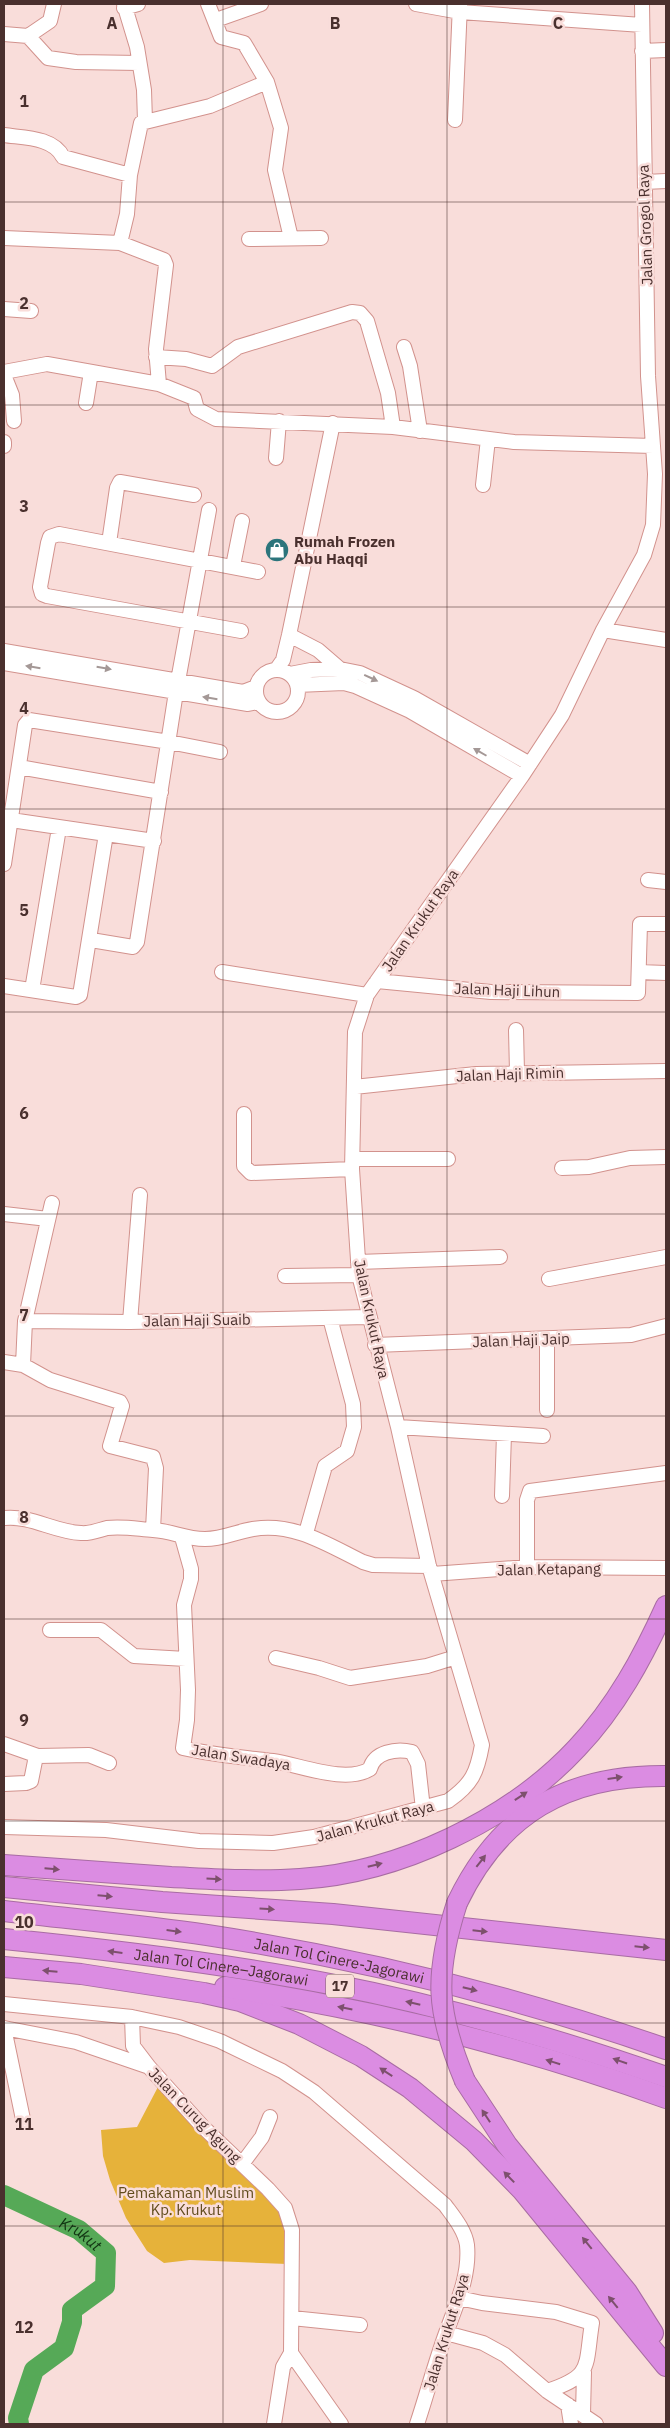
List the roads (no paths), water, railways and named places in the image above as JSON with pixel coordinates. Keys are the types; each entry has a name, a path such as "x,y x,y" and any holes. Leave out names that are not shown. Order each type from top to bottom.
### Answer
{"highway":[{"path":"4,1865 241,1881 301,1879 337,1875 380,1864 440,1844 486,1820 536,1786 577,1748 613,1704 647,1647 666,1606"},
{"path":"666,1776 612,1778 587,1784 557,1796 527,1814 500,1837 470,1875 457,1904 446,1940 441,1975 442,2011 450,2046 465,2081 506,2145 627,2292 666,2354"},
{"path":"4,1887 162,1902 333,1914 666,1950"},
{"name":"Jalan Tol Cinere-Jagorawi","path":"4,1911 207,1935 371,1965 498,1996 610,2029 666,2049"},
{"name":"Jalan Tol Cinere–Jagorawi","path":"4,1939 211,1963 332,1984 479,2018 594,2052 666,2077"},
{"path":"4,1967 81,1974 164,1977 278,1995 393,2018 503,2046 666,2098"},
{"path":"81,1974 204,1993 240,2001 299,2024 352,2051 410,2088 474,2141 522,2190 666,2366"}],"street":[{"path":"4,34 28,36 50,21 54,4"},
{"path":"138,4 124,6 137,47 144,90 145,121"},
{"path":"208,4 216,20 221,37 244,43 267,82 281,128 275,170 291,238"},
{"path":"216,20 260,4"},
{"path":"416,4 642,25"},
{"name":"Jalan Grogol Raya","path":"642,4 648,376 653,446"},
{"path":"455,120 460,8"},
{"path":"28,36 48,58 76,62 139,62"},
{"path":"642,52 666,50"},
{"path":"120,243 127,214 130,175 141,123 210,106 267,82"},
{"path":"4,135 49,143 60,151 63,157 130,175"},
{"path":"645,182 666,181"},
{"path":"4,238 120,243 161,257 166,265 156,357 159,384"},
{"path":"249,239 321,238"},
{"path":"4,309 31,311"},
{"path":"156,357 186,359 212,366 238,347 246,344 352,312 360,313 367,321 383,375 394,427"},
{"path":"404,347 410,366 420,431"},
{"path":"14,421 12,395 4,373 46,364 159,384 194,398 197,409 216,419 333,423 394,427 488,439 653,446"},
{"path":"86,403 91,372"},
{"path":"276,458 279,422"},
{"path":"333,423 289,635 286,672 298,697 291,707 286,711 280,712 268,710 258,702 256,687 261,677 286,672 344,669"},
{"path":"484,485 488,439"},
{"name":"Jalan Krukut Raya","path":"4,1828 106,1830 199,1842 273,1843 314,1837 423,1810 454,1797 465,1789 477,1769 482,1745 447,1659 398,1427 354,1271 352,1164 355,1032 367,995 522,776 562,715 644,555 653,525 660,474 653,446"},
{"path":"109,543 117,488 120,482 194,495"},
{"path":"90,940 133,947 137,942 177,687 209,510"},
{"path":"233,566 242,521"},
{"path":"241,631 42,594 40,587 50,538 59,534 258,572"},
{"path":"604,630 666,640"},
{"path":"289,635 318,650 344,669 414,698 530,764"},
{"path":"4,651 62,666 177,687 248,704 258,702"},
{"path":"4,663 62,666"},
{"path":"344,669 344,683"},
{"path":"286,672 344,683 410,711 522,776"},
{"path":"177,687 244,692 256,687"},
{"path":"4,864 25,725 29,720 220,752"},
{"path":"19,767 161,792"},
{"path":"11,820 154,841"},
{"path":"32,990 59,828"},
{"path":"4,986 76,997 80,995 106,834"},
{"path":"648,880 666,882"},
{"path":"666,924 640,924 639,972 666,973"},
{"path":"222,972 367,995"},
{"name":"Jalan Haji Lihun","path":"377,981 491,992 638,993 639,972"},
{"path":"516,1030 517,1072"},
{"name":"Jalan Haji Rimin","path":"354,1087 476,1074 666,1071"},
{"path":"244,1114 244,1166 251,1173 352,1164 448,1159"},
{"path":"562,1168 589,1166 630,1158 666,1157"},
{"path":"130,1322 140,1195"},
{"path":"23,1366 26,1321 52,1203"},
{"path":"4,1214 48,1219"},
{"path":"285,1276 323,1276 354,1271 500,1257"},
{"path":"549,1279 666,1257"},
{"name":"Jalan Haji Suaib","path":"26,1321 130,1322 368,1317"},
{"path":"306,1533 325,1466 347,1451 354,1427 352,1404 335,1318"},
{"name":"Jalan Haji Jaip","path":"375,1345 631,1335 666,1326"},
{"path":"547,1339 547,1410"},
{"path":"4,1362 23,1366 50,1380 120,1402 122,1406 110,1446 153,1457 156,1468 153,1530"},
{"path":"398,1427 543,1436"},
{"path":"502,1496 504,1434"},
{"path":"527,1567 527,1500 530,1492 666,1473"},
{"name":"Jalan Ketapang","path":"4,1518 35,1520 63,1532 84,1534 109,1528 171,1531 182,1537 226,1538 253,1529 282,1528 306,1533 363,1562 428,1569 527,1567 666,1568"},
{"name":"Jalan Swadaya","path":"182,1537 191,1569 191,1579 184,1605 187,1720 183,1748 213,1755 276,1761 322,1773 363,1773 370,1769 372,1760 377,1755 404,1750 412,1752 418,1764 423,1810"},
{"path":"50,1630 101,1630 134,1656 186,1659"},
{"path":"276,1658 320,1668 350,1678 427,1666 447,1659"},
{"path":"4,1744 38,1756 89,1756 109,1763"},
{"path":"4,1784 31,1781 35,1761 38,1756"},
{"name":"Jalan Krukut Raya","path":"4,2004 132,2017 179,2027 220,2041 282,2071 314,2092 445,2205 455,2219 467,2244 466,2266 460,2298 446,2333 417,2424"},
{"name":"Jalan Curug Agung","path":"132,2017 133,2046 149,2067 202,2126 285,2208 292,2230 291,2353"},
{"path":"24,2124 4,2028 76,2042 149,2067"},
{"path":"242,2164 262,2137 270,2117"},
{"path":"460,2298 482,2303 556,2312 592,2323 584,2372 582,2414"},
{"path":"292,2318 360,2325"},
{"path":"446,2333 483,2342 506,2355 547,2391 596,2424"},
{"path":"274,2424 283,2367 291,2353 341,2424"},
{"path":"547,2391 573,2382 584,2372"},
{"path":"568,2405 571,2424"}],"waterway":[{"name":"Krukut","path":"4,2195 79,2230 106,2253 105,2286 72,2310 72,2322 64,2348 34,2370 18,2418 19,2424"}],"place":[{"name":"Rumah Frozen Abu Haqqi","path":"277,550"}],"park label":[{"name":"Pemakaman Muslim Kp. Krukut","path":"186,2200"}]}
